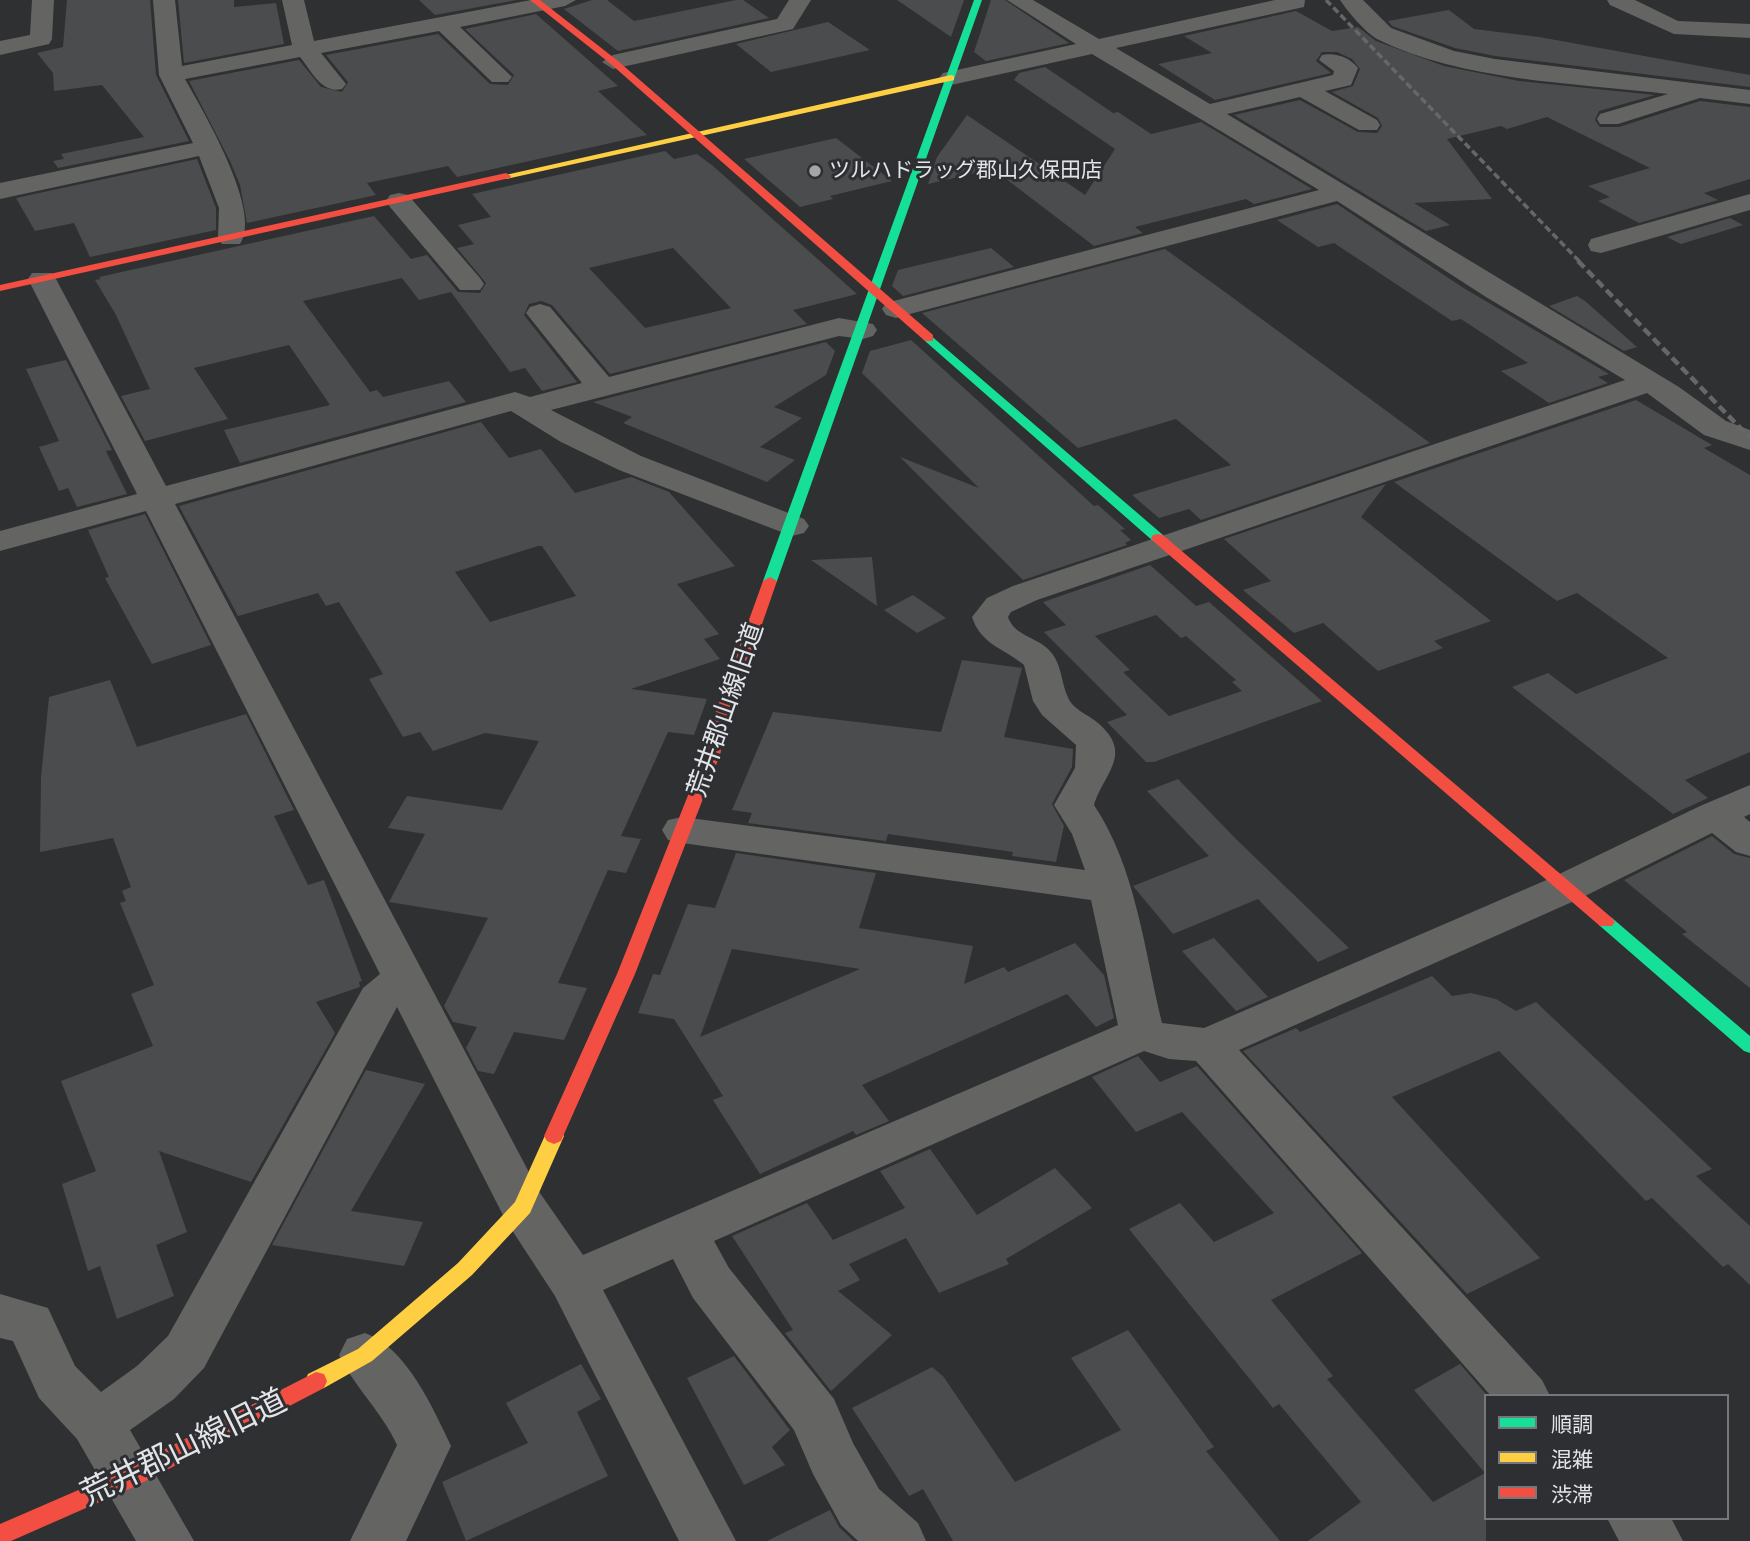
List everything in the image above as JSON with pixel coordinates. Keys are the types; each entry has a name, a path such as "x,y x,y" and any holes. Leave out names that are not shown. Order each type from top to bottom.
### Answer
{"street":[{"path":"0,48 41,39 43,0"},
{"path":"164,0 171,75 208,147 232,208 231,238"},
{"path":"293,0 304,47 334,84"},
{"path":"171,75 537,2 565,0"},
{"path":"613,62 785,24 800,0"},
{"name":"荒井郡山線旧道","path":"4,1533 128,1479 365,1355 465,1269 523,1207 626,974 712,755 719,725 863,330 886,301 951,78 978,0"},
{"path":"1018,0 1341,192 1647,383 1668,393 1715,428 1750,441"},
{"path":"1351,0 1383,33 1449,57 1495,66 1750,97"},
{"path":"1626,4 1667,0"},
{"path":"537,2 613,62 1167,546 1750,1046"},
{"path":"0,288 1296,2"},
{"path":"1626,4 1674,27 1750,31"},
{"path":"410,8 435,24 499,77"},
{"path":"1206,112 1343,80 1346,68 1330,60"},
{"path":"1303,89 1368,125"},
{"path":"1609,120 1703,91"},
{"path":"0,176 0,188 208,147"},
{"path":"886,301 1341,192"},
{"path":"399,201 470,284"},
{"path":"1601,245 1750,202"},
{"path":"41,279 523,1207 573,1281 708,1541"},
{"path":"540,313 601,388"},
{"path":"526,407 839,327 863,330"},
{"path":"1142,1033 1109,888 1092,833 1074,805 1076,796 1094,775 1097,750 1089,735 1062,716 1055,707 1042,665 1036,655 1001,636 990,617 999,605 1025,593 1647,383"},
{"path":"0,541 515,401 572,435 630,463 792,526"},
{"path":"573,1281 1142,1033 1169,1042 1208,1045 1566,888 1732,806 1750,842"},
{"path":"682,830 1109,888"},
{"path":"96,1422 118,1411 161,1380 187,1352 377,999 395,985 406,982"},
{"path":"1208,1045 1522,1394"},
{"path":"684,1232 711,1283 815,1416 832,1457 860,1507 898,1541"},
{"path":"0,1316 30,1323 57,1382 96,1422 166,1541"},
{"path":"365,1355 407,1410 424,1446 377,1541"},
{"path":"1636,1520 1655,1541"}],"building":[{"path":"67,0 150,0 156,75 189,141 58,168 53,161 64,159 61,154 144,137 102,85 54,91 53,73 37,53 63,47"},
{"path":"178,0 234,0 234,7 276,3 284,44 184,63"},
{"path":"419,0 517,0 435,15"},
{"path":"592,0 607,0 634,21 736,0 743,0 769,18 618,51 564,9"},
{"path":"897,0 964,0 951,37"},
{"path":"991,0 1005,0 1069,43 986,61 974,52"},
{"path":"1449,10 1474,29 1539,37 1750,75 1750,87 1495,56 1455,48 1392,26 1388,21"},
{"path":"1296,11 1332,31 1358,27 1376,41 1444,66 1519,81 1655,95 1599,111 1595,120 1600,127 1619,127 1700,101 1750,107 1750,179 1704,193 1718,200 1639,223 1598,201 1610,197 1588,186 1650,168 1547,117 1507,129 1501,126 1447,139 1492,199 1414,203 1450,225 1426,231 1234,115 1300,100 1358,132 1377,133 1382,126 1378,118 1332,92 1353,86 1360,69 1352,59 1337,52 1322,52 1316,61 1331,73 1215,100 1158,64 1212,53 1184,36"},
{"path":"536,14 618,86 598,91 647,135 457,177 448,166 367,183 376,195 247,223 240,185 189,81 299,60 321,87 342,92 348,82 326,55 438,34 490,84 508,85 514,75 465,29"},
{"path":"828,22 870,50 771,72 736,44"},
{"path":"1045,67 1113,113 1118,112 1151,134 1201,122 1312,189 1254,204 1246,199 1135,227 1143,233 1094,246 993,169 928,184 937,157 967,115 1085,195 1115,149 1014,80 1019,73"},
{"name":"ツルハドラッグ郡山久保田店","path":"836,138 892,181 830,196 833,199 800,207 744,159"},
{"path":"665,151 674,159 697,154 857,294 793,310 807,324 610,374 552,305 541,301 529,304 524,315 577,382 542,391 525,368 510,372 451,292 419,300 402,278 303,301 370,392 377,390 383,397 449,381 466,402 240,463 224,430 330,405 289,345 194,368 228,419 145,441 121,396 150,389 116,315 95,280 374,216 411,259 427,255 458,292 480,293 486,283 457,248 474,244 458,225 491,217 472,194","holes":["673,248 731,308 645,328 589,268"]},
{"path":"197,159 216,208 216,230 90,257 74,223 35,231 16,198"},
{"path":"1337,204 1462,287 1609,374 1598,377 1608,383 1549,403 1501,371 1528,363 1461,319 1452,321 1334,243 1318,247 1277,220"},
{"path":"1730,218 1743,225 1681,244 1667,237"},
{"path":"991,248 1014,267 903,296 892,286 898,270"},
{"path":"1165,249 1430,443 1201,520 1189,509 1159,518 1132,495 1231,465 1176,419 1078,448 922,313"},
{"path":"1577,296 1637,347 1624,351 1549,306"},
{"path":"911,340 1094,506 1098,505 1125,529 1120,530 1131,540 1125,543 1127,545 1023,580 900,457 979,488 862,373 870,351"},
{"path":"826,342 835,351 826,375 774,407 802,418 760,447 795,460 767,482 623,423 632,417 593,402"},
{"path":"66,360 112,450 106,451 127,494 77,507 68,488 59,491 39,447 59,441 26,369"},
{"path":"1636,400 1712,445 1704,448 1750,475 1750,752 1685,780 1708,798 1673,814 1512,687 1548,673 1576,694 1668,658 1577,593 1557,601 1394,482"},
{"path":"481,422 509,458 541,449 575,493 631,477 669,492 735,566 677,584 719,634 704,639 720,659 631,689 707,699 694,735 668,732 621,836 641,839 626,873 608,870 558,983 587,988 564,1040 514,1032 494,1074 478,1071 466,1048 477,1027 453,1022 444,1006 488,918 389,902 425,834 388,828 407,796 502,810 539,741 485,733 433,751 420,732 403,737 369,679 383,674 339,602 326,606 318,593 238,616 179,506","holes":["542,546 576,596 490,622 455,572"]},
{"path":"1386,484 1361,517 1491,621 1434,641 1443,648 1378,671 1323,623 1294,633 1243,590 1271,581 1224,539"},
{"path":"145,514 211,645 152,664 105,578 109,577 88,530"},
{"path":"872,557 877,606 811,560"},
{"path":"1150,565 1196,606 1209,602 1322,701 1154,762 1146,762 1107,722 1127,715 1044,632 1066,625 1043,602","holes":["1156,615 1181,638 1186,636 1236,680 1232,682 1242,691 1169,716 1123,672 1130,670 1095,636"]},
{"path":"913,595 946,618 917,633 884,610"},
{"path":"962,660 1022,668 1004,737 1073,749 1072,767 1052,804 1064,826 1056,862 1012,856 1013,852 888,834 886,841 748,823 752,813 732,810 773,712 941,732"},
{"path":"110,680 137,747 246,714 294,810 274,816 308,885 324,880 362,981 359,982 360,987 316,1002 335,1033 251,1182 159,1151 187,1232 156,1245 174,1296 117,1319 100,1266 88,1271 62,1184 96,1171 61,1081 153,1046 131,994 154,985 120,903 126,901 122,891 131,887 113,838 40,852 41,777 49,697"},
{"path":"1178,779 1349,948 1318,962 1258,899 1173,934 1133,886 1209,856 1147,791"},
{"path":"1712,836 1734,854 1750,858 1750,988 1682,934 1687,932 1624,880"},
{"path":"736,853 876,873 859,928 973,946 964,984 1004,967 1008,972 1075,943 1104,975 1114,1018 1096,1027 1067,994 862,1085 889,1121 856,1135 853,1131 760,1174 713,1100 723,1096 674,1019 638,1013 653,974 660,975 688,904 715,908","holes":["732,949 860,969 700,1037"]},
{"path":"1214,938 1268,997 1236,1011 1182,951"},
{"path":"1432,976 1452,996 1471,993 1496,999 1516,1011 1536,1002 1712,1169 1696,1176 1750,1226 1750,1285 1728,1264 1723,1267 1652,1198 1646,1201 1499,1051 1392,1097 1540,1258 1467,1294 1243,1051 1296,1028 1300,1032"},
{"path":"1138,1056 1160,1082 1197,1066 1362,1253 1271,1300 1333,1376 1327,1379 1433,1502 1484,1474 1486,1541 1308,1541 1361,1502 1279,1404 1273,1408 1129,1229 1180,1203 1214,1242 1274,1213 1182,1112 1136,1132 1092,1077"},
{"path":"366,1070 425,1084 351,1211 423,1222 404,1266 272,1245"},
{"path":"930,1149 977,1215 1055,1168 1092,1208 1006,1259 1009,1264 939,1293 906,1238 849,1264 860,1280 838,1291 892,1335 831,1391 785,1333 793,1330 732,1236 807,1203 833,1240 905,1208 880,1171"},
{"path":"1128,1330 1214,1447 1206,1451 1280,1541 953,1541 923,1489 909,1496 852,1408 932,1367 943,1376 1015,1482 1121,1430 1071,1358"},
{"path":"734,1356 790,1430 772,1447 785,1465 744,1485 687,1378"},
{"path":"581,1364 601,1399 577,1412 608,1476 466,1541 442,1482 528,1443 506,1403"},
{"path":"1460,1364 1486,1394 1484,1472 1414,1390"},
{"path":"830,1510 839,1527 854,1541 767,1541"}],"railway":[{"path":"1326,0 1580,262"},
{"path":"1578,261 1750,438"}],"traffic: fast":[{"path":"770,581 978,0"},
{"path":"929,338 1158,538"},
{"path":"1606,922 1750,1046"}],"traffic: slow":[{"path":"506,176 951,78"},
{"path":"316,1381 365,1355 465,1269 523,1207 554,1136"}],"traffic: jam":[{"path":"534,0 615,63 929,338"},
{"path":"0,288 506,176"},
{"path":"1158,538 1606,922"},
{"path":"554,1136 626,974 712,755 719,725 770,581"},
{"path":"0,1535 128,1479 316,1381"}],"place":[{"name":"ツルハドラッグ郡山久保田店","path":"815,171"}]}
